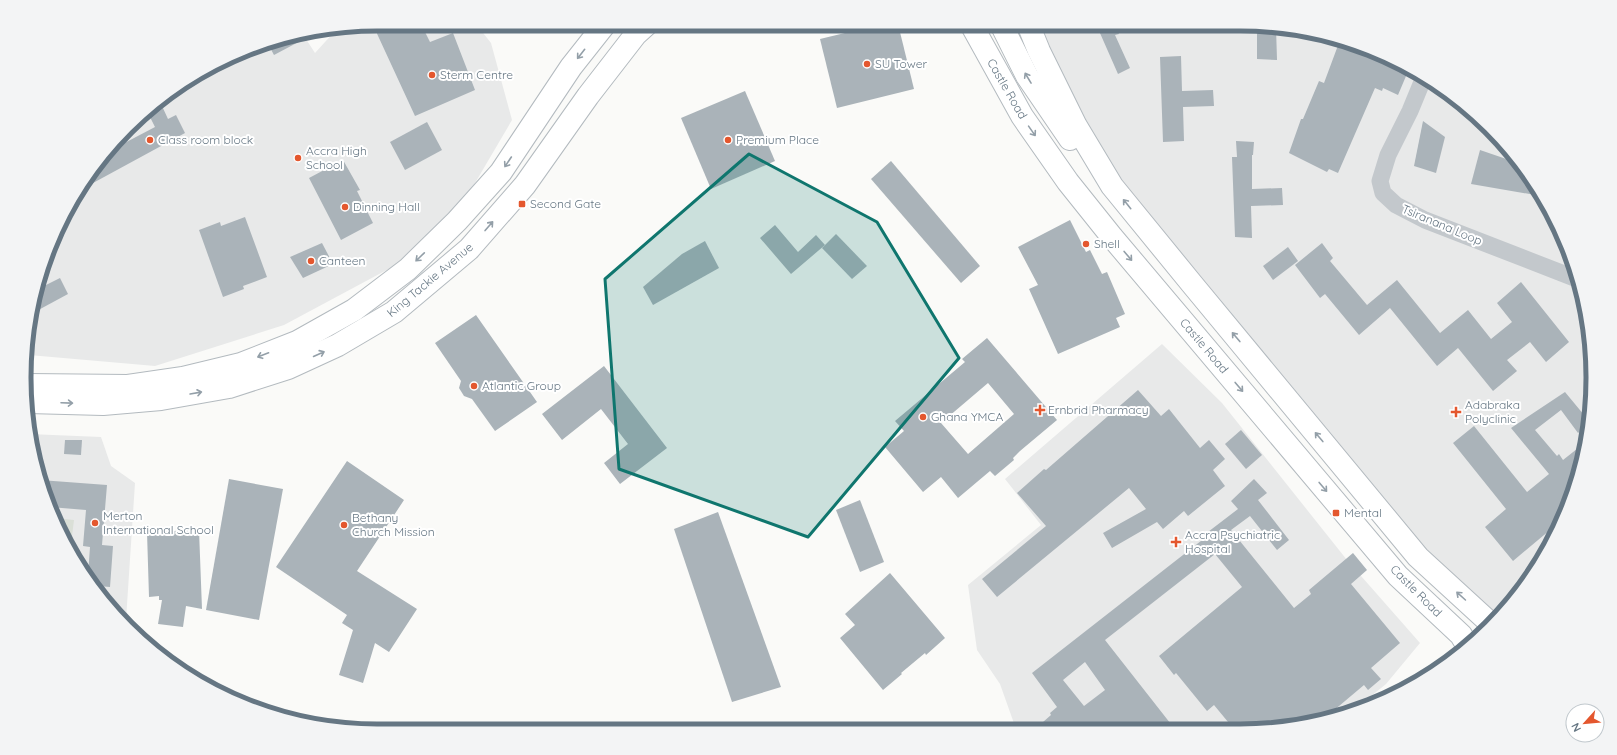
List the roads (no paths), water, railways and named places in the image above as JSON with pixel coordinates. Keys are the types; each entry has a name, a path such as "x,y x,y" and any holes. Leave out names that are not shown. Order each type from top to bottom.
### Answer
{"main road":[{"name":"King Tackie Avenue","path":"31,385 128,386 183,378 241,364 297,342 354,310 408,269 457,221 501,172 571,67 600,31"},
{"name":"King Tackie Avenue","path":"32,402 103,404 161,399 229,387 288,368 338,345 394,312 469,249 525,186 588,96 639,31"},
{"name":"Castle Road","path":"975,31 1022,116 1068,182 1398,576 1466,639"},
{"path":"1004,31 1016,56 1041,98 1072,140 1112,186 1418,557 1487,620"},
{"path":"1031,31 1069,114 1112,186"}],"street":[{"name":"Tsiranana Loop","path":"1422,83 1410,111 1388,155 1380,181 1383,193 1396,205 1425,220 1571,276"}],"place":[{"name":"SU Tower","path":"867,64"},
{"name":"Sterm Centre","path":"432,75"},
{"name":"Class room block","path":"150,140"},
{"name":"Premium Place","path":"728,140"},
{"name":"Accra High School","path":"298,158"},
{"name":"Second Gate","path":"522,204"},
{"name":"Dinning Hall","path":"345,207"},
{"name":"Shell","path":"1086,244"},
{"name":"Canteen","path":"311,261"},
{"name":"Atlantic Group","path":"474,386"},
{"name":"Ernbrid Pharmacy","path":"1040,410"},
{"name":"Adabraka Polyclinic","path":"1456,412"},
{"name":"Ghana YMCA","path":"923,417"},
{"name":"Mental","path":"1336,513"},
{"name":"Merton International School","path":"95,523"},
{"name":"Bethany Church Mission","path":"344,525"},
{"name":"Accra Psychiatric Hospital","path":"1176,542"}]}
